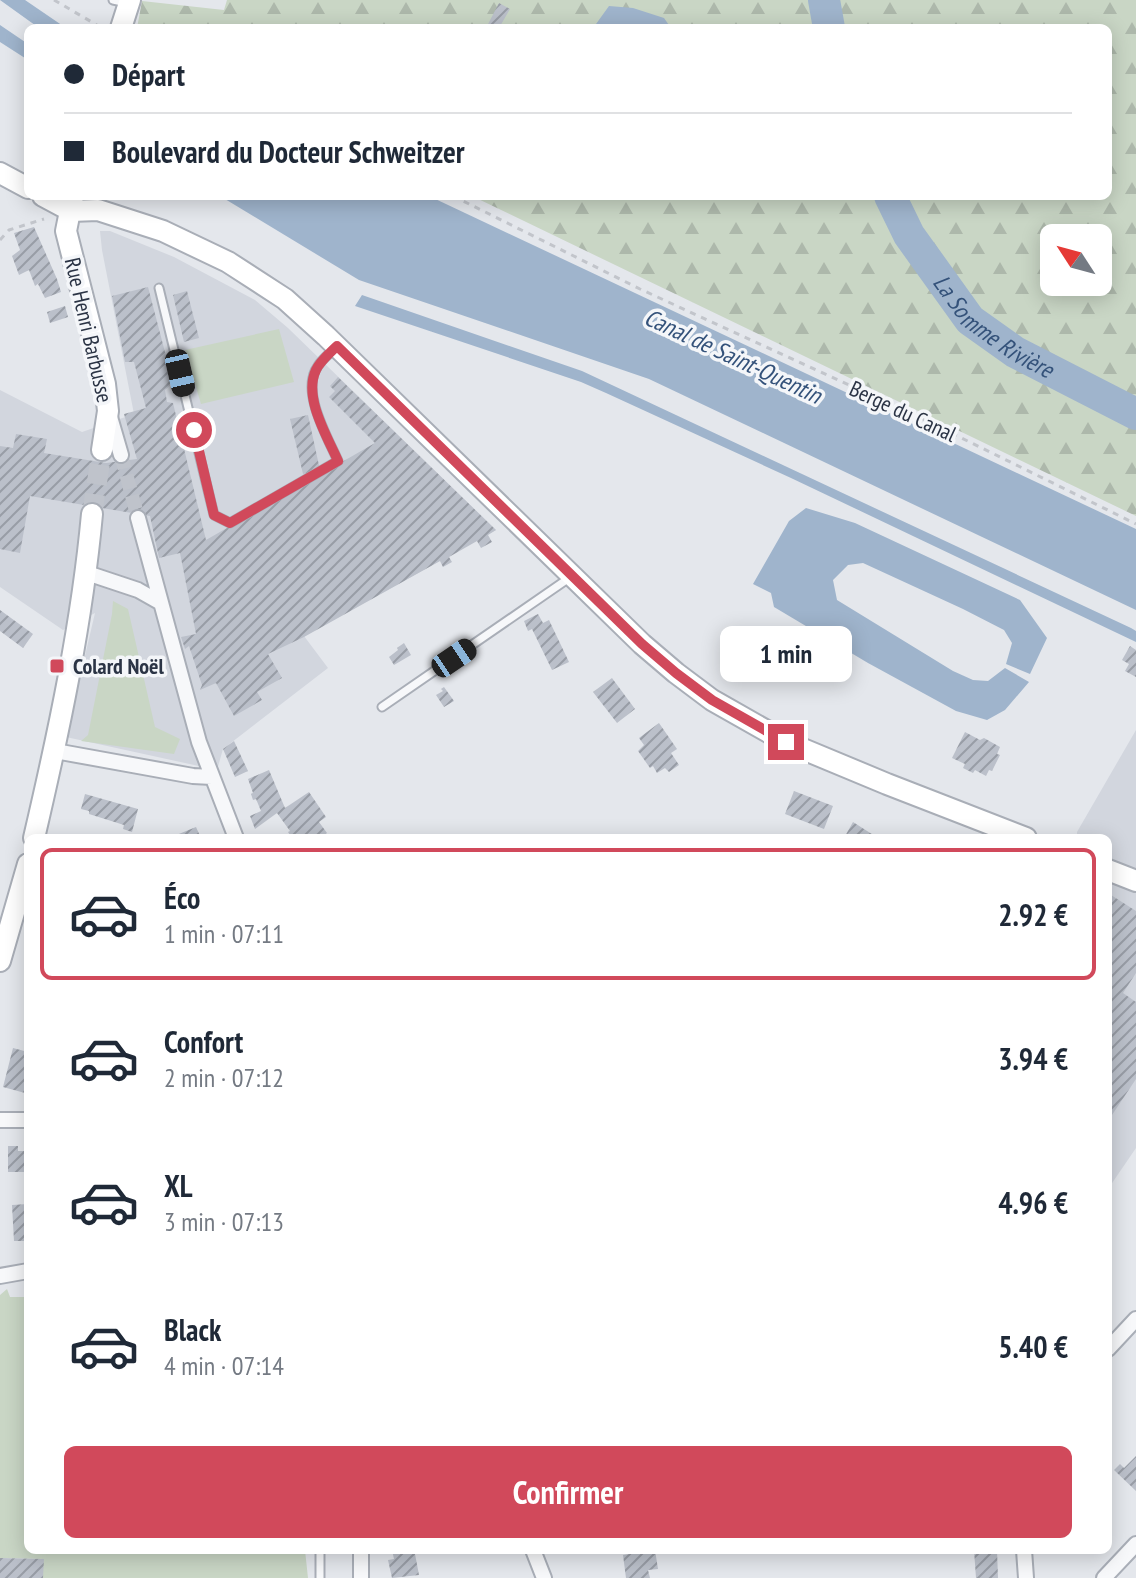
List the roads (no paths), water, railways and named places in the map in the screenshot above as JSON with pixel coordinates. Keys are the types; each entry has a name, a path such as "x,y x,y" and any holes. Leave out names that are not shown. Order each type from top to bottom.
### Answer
{"street":[{"path":"121,24 124,1"},
{"path":"0,173 24,186"},
{"path":"72,204 163,231 228,262 285,299 642,644 712,700 786,742 1016,834"},
{"name":"Rue Henri Barbusse","path":"72,204 66,231 105,384 112,452"},
{"path":"35,834 55,751 87,573 92,514"},
{"path":"138,518 199,742 234,834"},
{"path":"87,573 138,590 161,603"},
{"path":"55,751 212,777"},
{"path":"1112,872 1136,881"},
{"path":"0,961 6,917 24,877"},
{"path":"0,1120 24,1120"},
{"path":"0,1276 24,1272"},
{"path":"1112,1345 1136,1319"},
{"path":"1104,1578 1136,1544"},
{"path":"361,1554 361,1578"},
{"path":"535,1554 544,1578"},
{"path":"1024,1554 1026,1578"}],"lane":[{"path":"159,288 214,515 230,523 338,461 312,399 311,384 316,367 337,346"},
{"path":"382,707 572,576"},
{"path":"320,1554 320,1578"}],"water":[{"path":"0,0 25,0 60,24 33,24"},
{"path":"609,6 633,8 664,18 668,24 596,24"},
{"path":"0,25 24,41 24,57 0,42"},
{"name":"Canal de Saint-Quentin","path":"227,200 437,200 1136,529 1136,610 649,379 359,280"},
{"path":"362,295 582,371 1131,628 1136,631 1136,642 581,382 355,306"},
{"path":"806,508 855,523 1020,600 1047,638 1030,674 1006,664 1012,643 1004,630 963,609 863,563 848,565 833,580 837,600 953,671 973,680 988,681 1005,668 1029,682 1005,710 987,720 956,711 774,607 771,593 753,584 789,521"}],"waterway":[{"name":"La Somme Rivière","path":"824,0 828,24"},
{"name":"La Somme Rivière","path":"892,200 909,235 970,320 1015,352 1136,414"}],"tunnel":[{"path":"92,514 102,450"},
{"path":"121,455 138,518"}],"place":[{"name":"Colard Noël","path":"57,666"}]}
